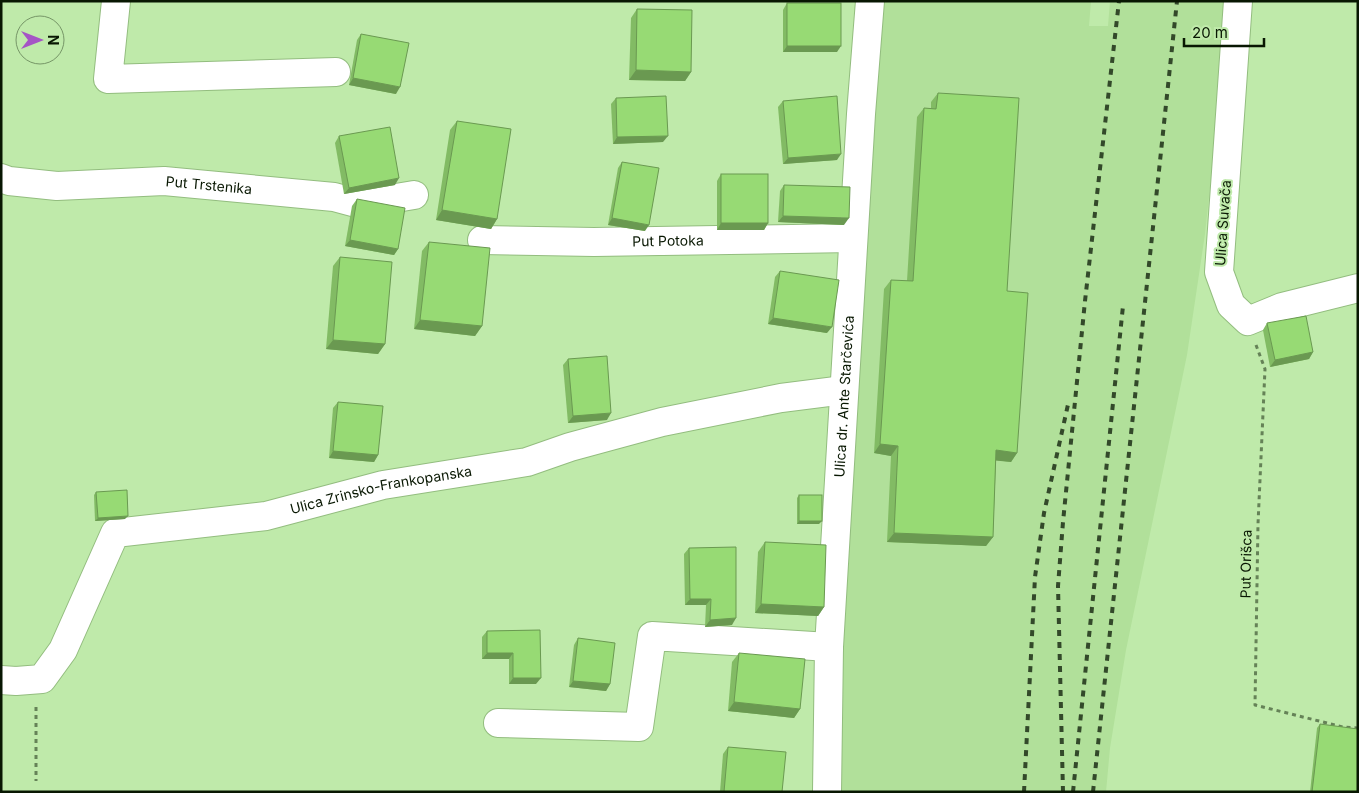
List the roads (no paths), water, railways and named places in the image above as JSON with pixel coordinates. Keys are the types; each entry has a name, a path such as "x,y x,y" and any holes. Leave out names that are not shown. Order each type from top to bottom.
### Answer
{"street":[{"path":"116,1 108,79 336,72"},
{"name":"Ulica dr. Ante Starčevića","path":"828,792 829,647 870,1"},
{"name":"Ulica Suvača","path":"1238,1 1219,272 1231,305 1248,321 1282,307 1358,288"},
{"name":"Put Trstenika","path":"1,178 9,181 57,186 164,181 334,197 360,204 414,195"},
{"name":"Put Potoka","path":"482,240 594,242 854,238"},
{"name":"Ulica Zrinsko-Frankopanska","path":"1,680 42,679 63,650 115,533 266,516 383,485 527,462 570,447 662,422 780,398 844,390"},
{"path":"498,723 639,727 652,636 829,647"}],"railway":[{"path":"1063,792 1058,586 1085,301 1119,1"},
{"path":"1093,792 1177,1"},
{"path":"1073,792 1123,306"},
{"path":"1024,792 1035,577 1044,513 1069,400"}]}
